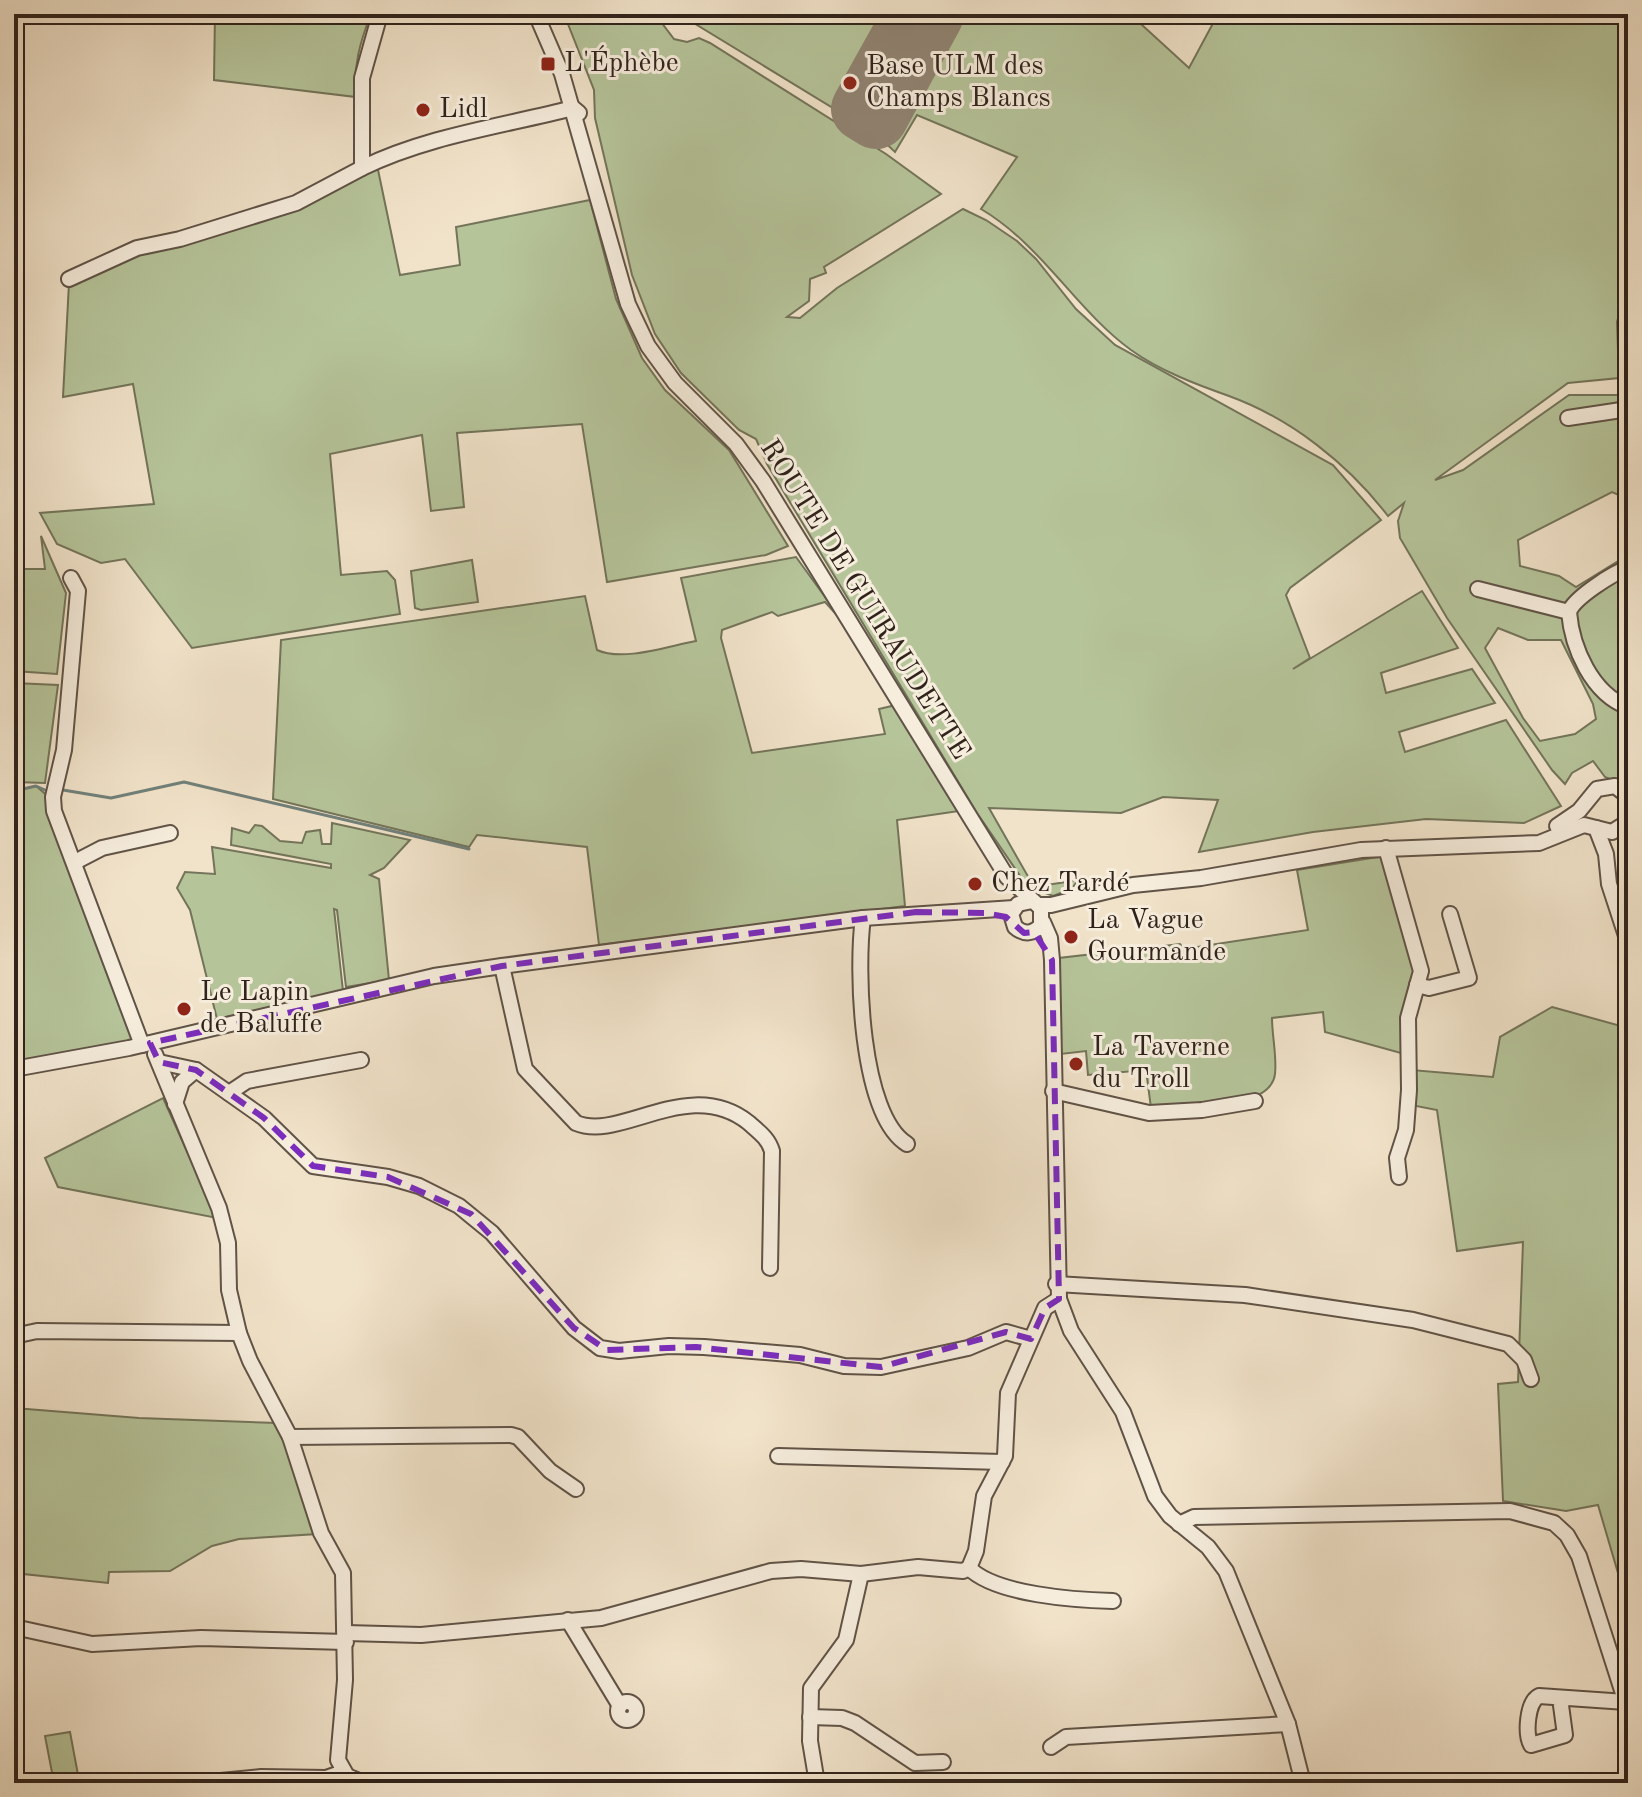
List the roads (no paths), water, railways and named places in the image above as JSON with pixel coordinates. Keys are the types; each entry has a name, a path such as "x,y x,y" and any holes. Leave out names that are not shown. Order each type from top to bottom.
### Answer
{"street":[{"path":"362,168 362,78 380,14"},
{"name":"ROUTE DE GUIRAUDETTE","path":"536,14 573,108 628,304 648,346 675,383 750,462 1007,877 1038,916 1051,952 1058,1292 1071,1331 1123,1412 1155,1496 1179,1524 1208,1547 1226,1571 1288,1724 1303,1783"},
{"name":"ROUTE DE GUIRAUDETTE","path":"545,14 579,98 609,230"},
{"path":"69,279 137,248 180,239 296,203 389,155 573,108"},
{"name":"ROUTE DE GUIRAUDETTE","path":"573,108 578,110 607,211"},
{"path":"1568,418 1628,409"},
{"path":"1628,568 1571,605 1569,612 1595,685 1612,701 1628,707"},
{"path":"71,578 78,591 64,750 53,797 54,811 146,1044 159,1062 219,1208 228,1243 229,1290 239,1333 250,1361 290,1437 321,1533 343,1573 346,1637 338,1760 343,1772 364,1783"},
{"path":"1478,589 1569,612"},
{"path":"1628,796 1615,786 1606,786 1590,795 1585,812 1606,854 1609,884 1628,942"},
{"path":"1516,844 1556,827 1586,803"},
{"path":"1014,912 1020,931 1038,916 1067,900 1133,885 1386,848 1487,848 1539,843 1572,827 1612,832 1626,824"},
{"path":"1606,854 1626,824"},
{"path":"75,862 102,848 170,833"},
{"path":"1386,848 1421,971 1408,1018 1409,1090 1406,1130 1397,1158 1399,1177"},
{"name":"ROUTE DE GUIRAUDETTE","path":"1007,877 1014,912"},
{"path":"14,1069 146,1044 434,976 916,912 1014,912 1038,916"},
{"path":"1417,985 1429,988 1469,978 1450,914"},
{"path":"863,918 859,991 863,1029 881,1111 907,1144"},
{"path":"502,966 525,1069 576,1123 599,1126 665,1109 705,1107 741,1117 766,1139 772,1151 770,1268"},
{"path":"229,1093 247,1081 361,1060"},
{"path":"159,1062 196,1070 264,1118 313,1166 388,1177 419,1186 471,1214 492,1233 574,1328 607,1350 696,1347 800,1355 844,1366 881,1367 968,1348 1006,1332 1031,1339"},
{"path":"175,1104 182,1082 196,1070"},
{"path":"1053,1091 1149,1113 1202,1110 1255,1101"},
{"path":"14,1627 92,1644 201,1638 421,1635 601,1618 771,1571 801,1569 861,1574 918,1567 963,1571 969,1568 976,1551 984,1496 1002,1462 1008,1393 1045,1308 1058,1292 1245,1295 1413,1320 1508,1344 1524,1360 1531,1379"},
{"path":"14,1336 37,1331 239,1333"},
{"path":"290,1437 511,1435 518,1437 550,1471 576,1489"},
{"path":"778,1456 1002,1462"},
{"path":"1179,1524 1194,1517 1379,1516 1493,1510 1544,1517 1567,1535 1579,1556 1627,1705 1560,1698"},
{"path":"969,1568 980,1577 1036,1594 1113,1601"},
{"path":"817,1783 810,1717 811,1688 846,1640 861,1574"},
{"path":"568,1620 620,1706"},
{"path":"810,1717 842,1718 855,1723 915,1763 943,1762"},
{"path":"1051,1747 1066,1737 1288,1724"},
{"path":"200,1783 261,1777 326,1778 343,1772"}],"waterway":[{"path":"63,790 111,798 184,782 469,849"},
{"path":"14,791 36,786 47,791"}],"place":[{"name":"L'Éphèbe","path":"548,64"},
{"name":"Base ULM des Champs Blancs","path":"850,83"},
{"name":"Lidl","path":"423,110"},
{"name":"Chez Tardé","path":"975,884"},
{"name":"La Vague Gourmande","path":"1071,937"},
{"name":"Le Lapin de Baluffe","path":"184,1009"},
{"name":"La Taverne du Troll","path":"1076,1064"}]}
